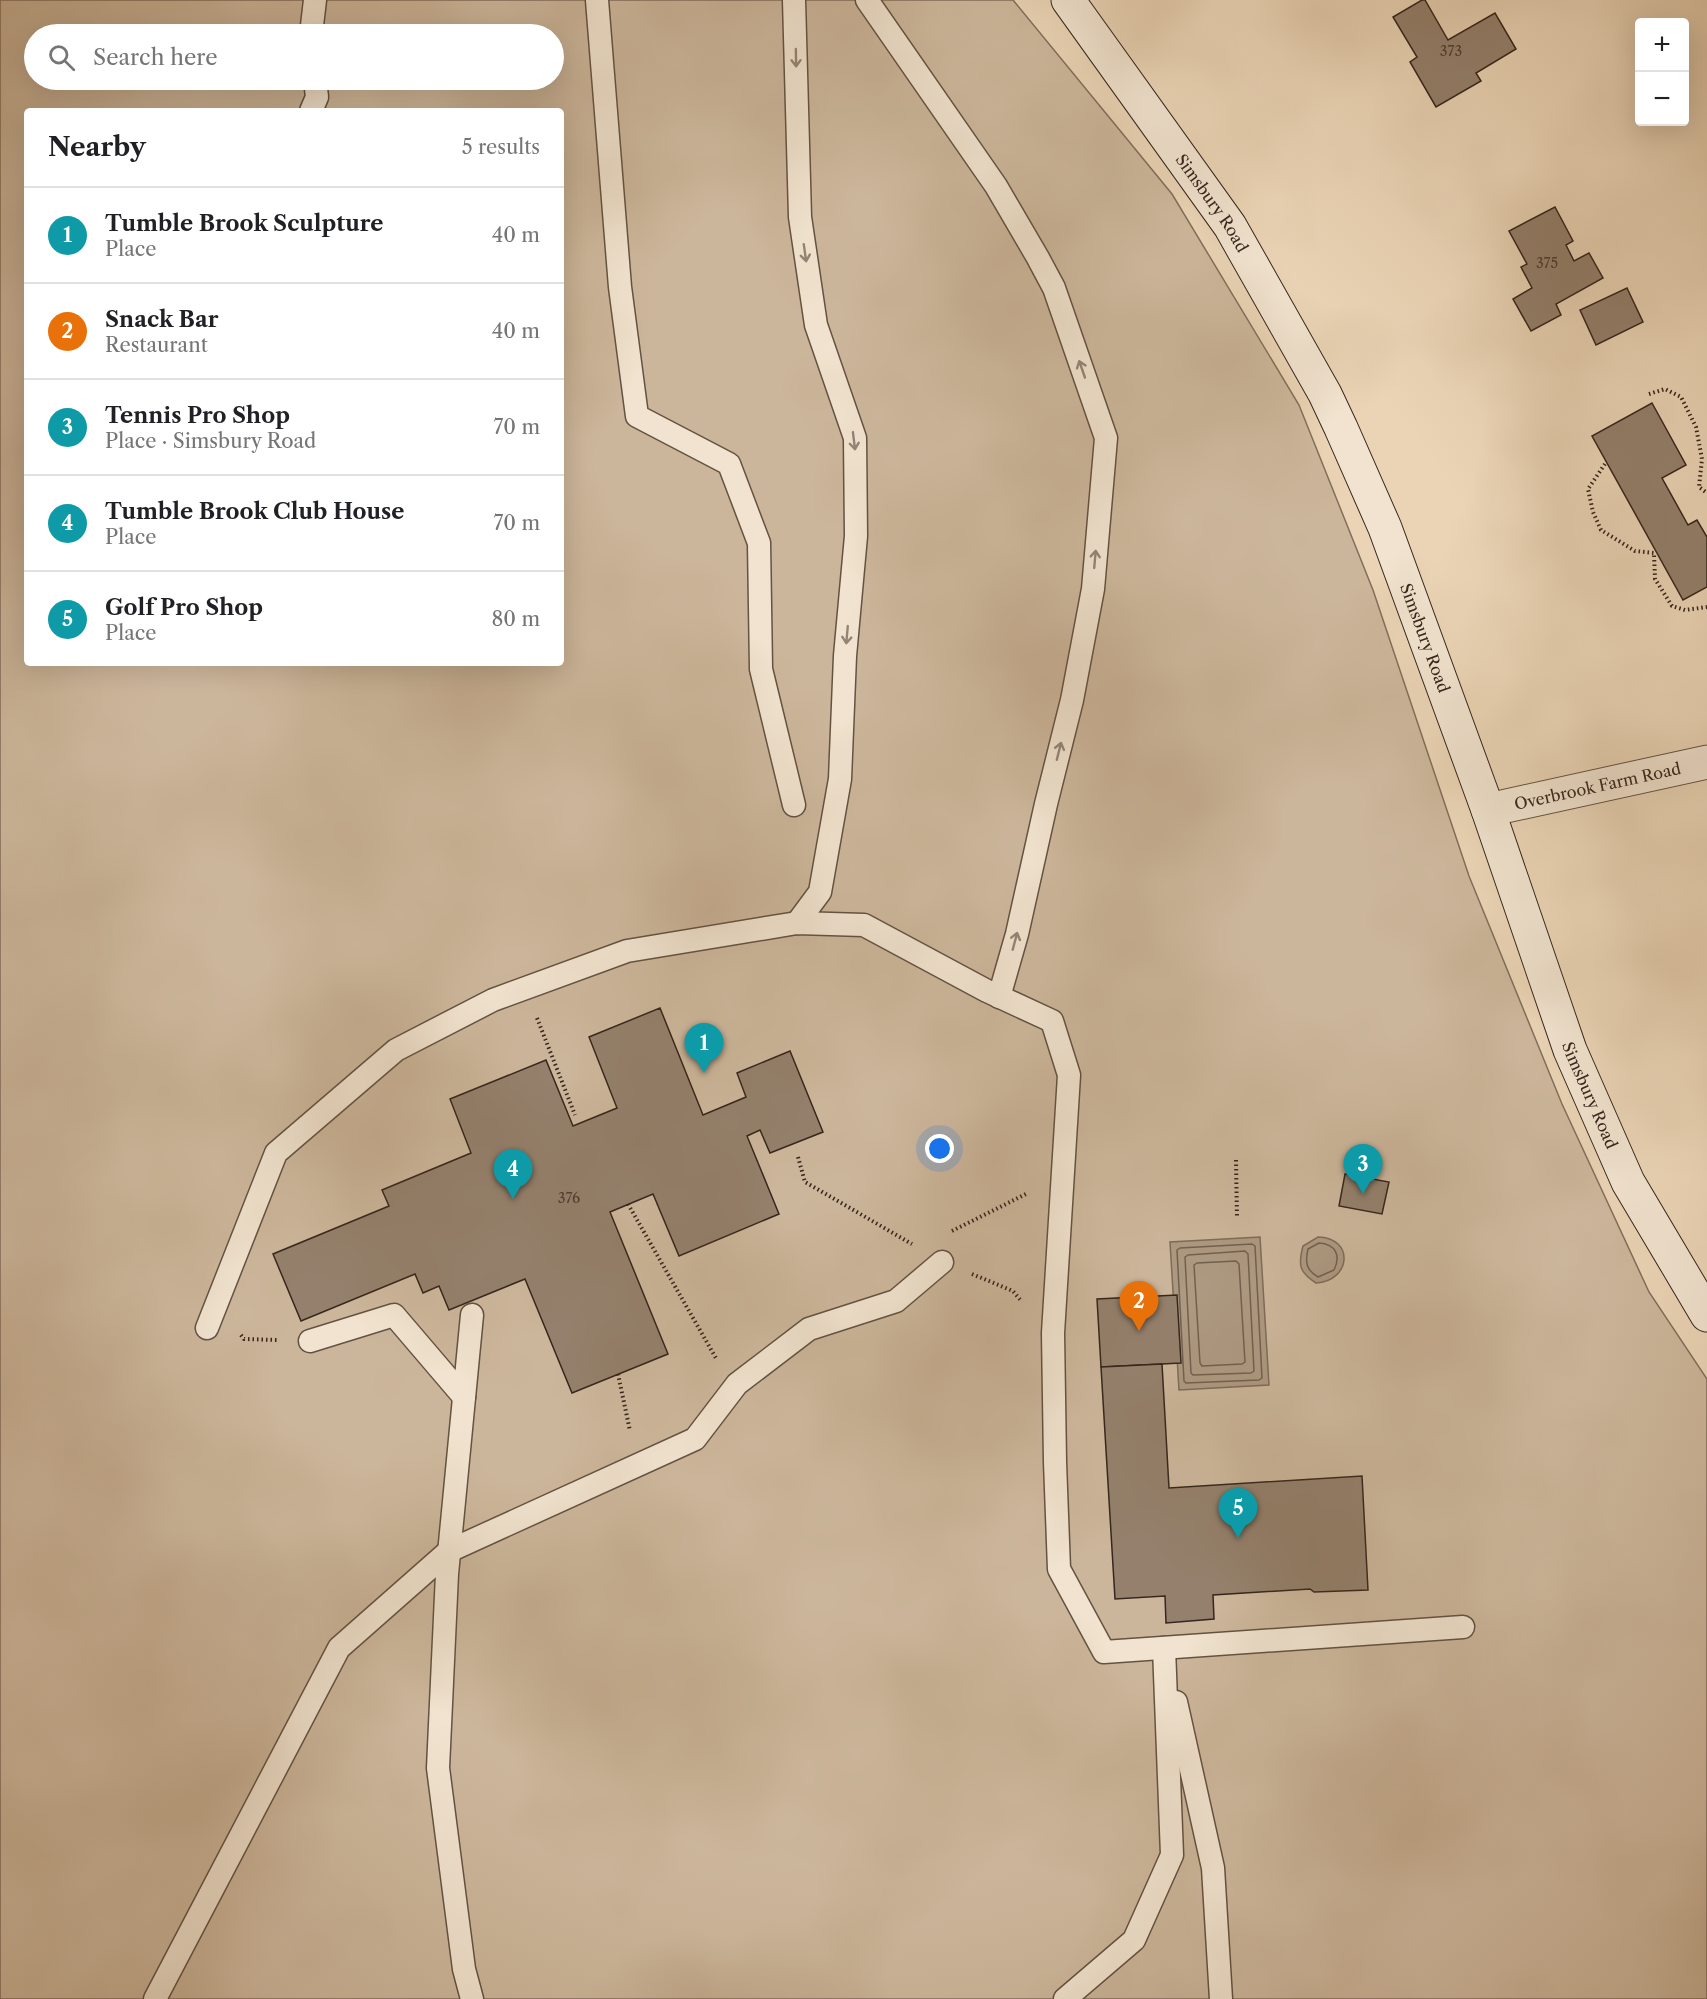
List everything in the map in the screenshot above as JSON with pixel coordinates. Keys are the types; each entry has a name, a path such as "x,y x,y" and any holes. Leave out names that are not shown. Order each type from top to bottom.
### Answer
{"main road":[{"name":"Simsbury Road","path":"1068,0 1230,226 1325,394 1385,528 1488,810 1570,1050 1628,1182 1707,1315"},
{"name":"Overbrook Farm Road","path":"1488,810 1707,762"}],"lane":[{"path":"312,24 315,0"},
{"path":"597,0 620,287 637,416 729,464 759,543 761,669 794,805"},
{"path":"794,0 800,217 816,325 855,438 855,536 845,656 840,779 820,892 797,923"},
{"path":"867,0 996,186 1038,258 1054,288 1106,438 1093,589 1072,700 1017,934 999,997"},
{"path":"312,108 318,97 317,90"},
{"path":"207,1328 276,1153 396,1050 493,1000 627,951 797,923 864,926 999,997 1052,1022 1069,1075 1053,1333 1054,1462 1059,1569 1104,1652 1463,1627"},
{"path":"155,1999 339,1648 449,1551 695,1439 737,1384 809,1329 896,1301 942,1262"},
{"path":"310,1341 394,1315 464,1397"},
{"path":"472,1315 449,1551 438,1768 464,1969 472,1999"},
{"path":"1065,1999 1068,1994 1134,1940 1172,1855 1164,1648"},
{"path":"1164,1648 1213,1868 1221,1999"}],"path":[{"path":"1649,394 1665,389 1681,397 1696,427 1702,459 1699,487 1707,493"},
{"path":"1605,464 1588,489 1593,512 1601,530 1635,551 1653,552 1655,579 1672,606 1685,610 1707,607"},
{"path":"525,989 575,1115"},
{"path":"1236,1160 1237,1218"},
{"path":"950,1232 1063,1176"},
{"path":"628,1204 721,1368"},
{"path":"217,1304 244,1339 310,1341"},
{"path":"618,1374 637,1464"}],"shaded area":[{"path":"0,0 1013,0 1172,194 1299,405 1373,590 1469,876 1562,1104 1649,1292 1707,1379 1707,1999 0,1999"}],"water":[{"path":"1260,1237 1269,1385 1179,1390 1170,1242"},
{"path":"1318,1237 1330,1239 1338,1244 1343,1251 1344,1260 1342,1268 1336,1275 1316,1283 1306,1275 1300,1263 1303,1246"}],"building":[{"path":"1425,0 1448,40 1495,13 1516,49 1476,73 1481,81 1436,107 1410,62 1417,57 1393,17"},
{"path":"1555,207 1573,241 1566,245 1574,261 1589,253 1603,278 1556,304 1561,315 1531,331 1513,299 1532,288 1521,267 1527,264 1509,231"},
{"path":"1627,288 1643,322 1596,345 1580,310"},
{"path":"1652,403 1686,465 1662,478 1688,525 1697,520 1707,537 1707,587 1683,600 1592,436"},
{"path":"660,1008 703,1115 746,1097 737,1073 790,1051 823,1132 770,1153 760,1130 747,1136 779,1214 679,1256 653,1194 610,1212 668,1354 572,1393 525,1279 449,1310 439,1286 423,1293 415,1274 301,1321 273,1254 389,1206 382,1190 471,1153 450,1099 546,1060 573,1126 617,1108 589,1037"},
{"path":"1345,1174 1389,1182 1382,1214 1339,1206"},
{"path":"1177,1295 1181,1363 1101,1367 1097,1299"},
{"path":"1162,1364 1169,1488 1362,1476 1368,1590 1314,1592 1310,1589 1213,1595 1214,1619 1166,1623 1165,1596 1115,1599 1101,1367"}],"place":[{"name":"Tumble Brook Sculpture","path":"704,1073"},
{"name":"Tennis Pro Shop","path":"1363,1194"},
{"name":"Tumble Brook Club House","path":"513,1199"},
{"name":"Snack Bar","path":"1139,1331"},
{"name":"Golf Pro Shop","path":"1238,1538"}]}
